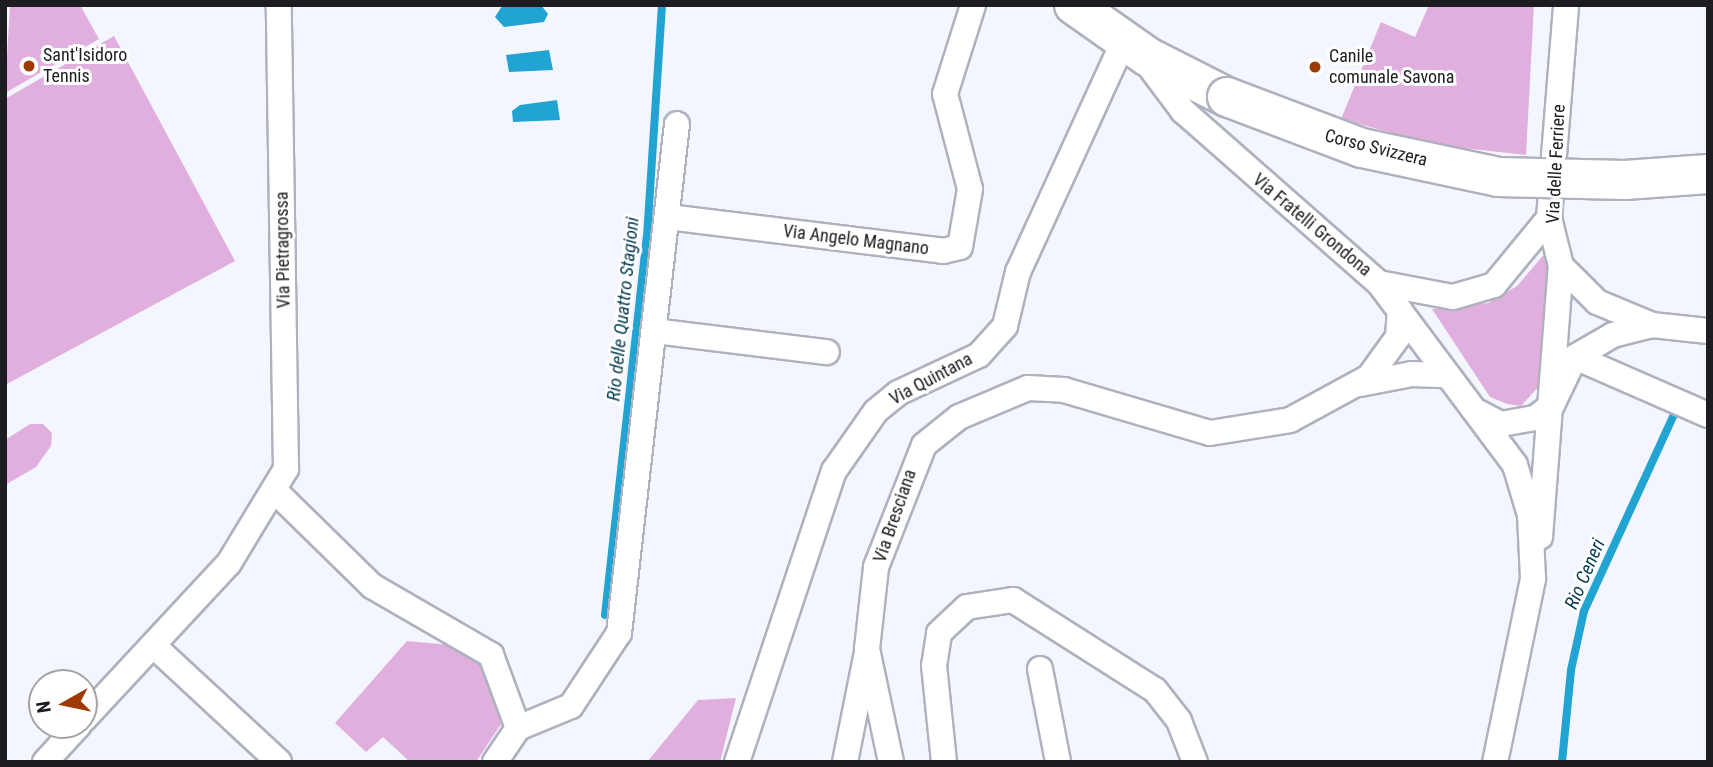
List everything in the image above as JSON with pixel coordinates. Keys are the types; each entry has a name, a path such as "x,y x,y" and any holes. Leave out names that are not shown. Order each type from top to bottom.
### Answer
{"main road":[{"name":"Corso Svizzera","path":"1074,5 1130,44 1227,97 1362,148 1498,177 1625,180 1708,174"}],"street":[{"name":"Via Pietragrossa","path":"98,705 155,647 236,554 276,492 286,469 288,429 279,5"},
{"name":"Via Angelo Magnano","path":"668,216 949,252 960,247 970,189 945,94 973,5"},
{"name":"Via delle Ferriere","path":"1533,579 1548,492 1561,266 1549,218 1566,5"},
{"name":"Via Fratelli Grondona","path":"1130,44 1183,111 1379,282 1445,375 1477,412 1515,465 1530,514 1533,579 1495,762"},
{"name":"Via Quintana","path":"737,762 834,471 876,411 898,393 979,355 1004,326 1018,272 1130,44"},
{"path":"495,762 518,728 571,706 619,632 677,124"},
{"path":"1379,282 1445,297 1494,285 1549,218"},
{"path":"1561,266 1597,302 1653,325 1708,331"},
{"name":"Via Bresciana","path":"891,762 867,649 876,567 908,471 924,445 959,417 1028,388 1064,390 1210,433 1290,420 1359,384 1385,360 1398,337 1399,310"},
{"path":"1653,325 1591,344 1574,357 1708,415"},
{"path":"655,331 827,352"},
{"name":"Via delle Ferriere","path":"1552,405 1574,357"},
{"name":"Via Bresciana","path":"1359,384 1412,374 1445,375"},
{"path":"1477,412 1517,424 1552,405"},
{"path":"276,492 372,586 491,655 518,728"},
{"path":"944,762 934,666 939,633 950,616 967,607 1006,600 1030,608 1155,690 1179,721 1195,762"},
{"path":"155,647 279,762"},
{"path":"845,762 867,649"},
{"path":"1040,669 1058,762"},
{"path":"46,762 67,739"}],"shaded area":[{"name":"Sant'Isidoro Tennis","path":"10,5 80,5 99,39 5,93"},
{"path":"1429,5 1534,5 1526,155 1436,145 1341,119 1381,22 1415,37"},
{"path":"114,36 235,261 5,385 5,99"},
{"path":"1548,250 1541,384 1521,406 1507,404 1490,397 1432,309 1488,303 1517,286"},
{"path":"30,424 43,424 52,433 51,446 36,467 5,485 5,440"},
{"path":"407,641 461,646 482,657 503,721 476,762 410,762 383,737 366,752 335,723"},
{"path":"736,698 720,762 647,762 698,700"}],"water":[{"path":"541,5 548,14 544,22 504,27 495,17 502,6"},
{"path":"549,50 553,70 509,72 506,55"},
{"path":"557,100 560,120 513,122 512,111 520,105"}],"waterway":[{"name":"Rio delle Quattro Stagioni","path":"605,615 647,237 662,5"},
{"name":"Rio Ceneri","path":"1562,762 1571,670 1584,611 1676,410"}],"place":[{"name":"Sant'Isidoro Tennis","path":"29,66"},
{"name":"Canile comunale Savona","path":"1315,67"}]}
